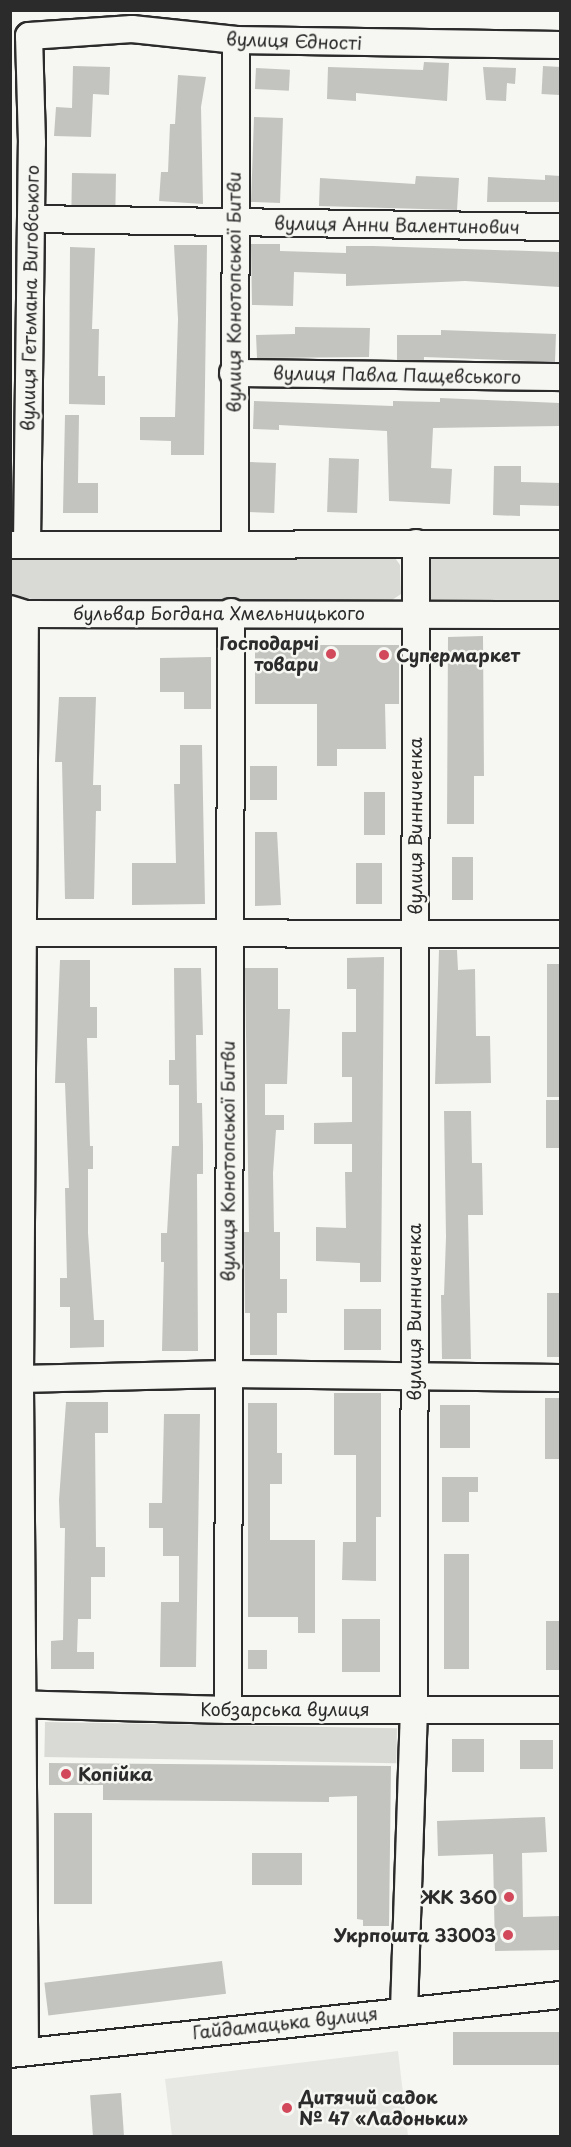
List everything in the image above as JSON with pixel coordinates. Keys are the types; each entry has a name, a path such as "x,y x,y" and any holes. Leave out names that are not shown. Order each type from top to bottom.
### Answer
{"street":[{"name":"вулиця Єдності","path":"29,36 132,29 236,40 561,45"},
{"name":"вулиця Гетьмана Виговського","path":"19,544 31,219 29,36"},
{"name":"вулиця Конотопської Битви","path":"235,544 233,222 236,40"},
{"name":"вулиця Анни Валентинович","path":"31,219 561,227"},
{"name":"вулиця Павла Пащевського","path":"233,373 561,377"},
{"path":"414,613 416,543"},
{"path":"19,544 561,544"},
{"path":"18,611 24,933 16,1142 20,1379 16,1704 18,2053"},
{"name":"бульвар Богдана Хмельницького","path":"18,611 561,615"},
{"name":"вулиця Конотопської Битви","path":"228,1710 228,933 231,612"},
{"name":"вулиця Винниченка","path":"404,2010 414,1710 413,1375 416,934 414,613"},
{"path":"24,933 561,934"},
{"path":"20,1379 228,1374 561,1378"},
{"name":"Кобзарська вулиця","path":"16,1704 228,1710 561,1710"},
{"name":"Гайдамацька вулиця","path":"18,2053 561,1995"}],"shaded area":[{"path":"427,553 560,553 560,603 427,603"},
{"path":"35,555 393,555 400,565 401,594 392,600 43,601 11,595 10,558"},
{"path":"45,1722 397,1728 396,1763 44,1757"},
{"name":"Дитячий садок № 47 «Ладоньки»","path":"398,2051 408,2136 172,2136 165,2079"}],"building":[{"path":"424,62 449,63 447,101 356,93 356,101 327,99 328,67 423,70"},
{"path":"73,66 110,67 109,95 93,94 91,137 54,136 56,107 72,108"},
{"path":"543,66 560,67 560,95 542,94"},
{"path":"483,67 516,68 515,84 507,83 506,101 486,100"},
{"path":"256,68 290,70 289,91 255,89"},
{"path":"178,75 206,77 201,107 203,204 159,201 161,172 168,172 170,124 175,124"},
{"path":"254,117 283,118 280,203 251,202"},
{"path":"72,173 116,174 115,206 71,205"},
{"path":"545,175 561,176 561,202 487,202 488,177 545,180"},
{"path":"416,176 459,178 457,210 319,206 320,178 415,184"},
{"path":"251,244 280,244 280,251 346,253 346,246 559,252 559,287 465,281 346,286 346,274 294,272 293,306 252,305"},
{"path":"174,245 207,245 204,455 171,455 171,441 140,440 140,417 175,417 178,319"},
{"path":"70,247 95,248 92,329 99,329 98,376 105,376 105,405 69,404"},
{"path":"295,327 370,328 369,357 257,358 256,335 295,334"},
{"path":"441,330 556,334 555,362 424,357 424,360 397,360 397,335 441,335"},
{"path":"440,398 559,403 559,426 433,428 431,468 452,469 450,504 389,501 387,431 279,425 279,430 253,429 254,401 393,406 393,401 440,402"},
{"path":"65,415 79,415 78,483 98,483 98,513 63,513"},
{"path":"329,458 359,459 357,513 327,512"},
{"path":"250,462 276,463 274,513 248,512"},
{"path":"494,466 521,466 521,482 561,483 561,506 520,505 520,516 493,515"},
{"path":"483,636 484,776 474,776 474,824 447,824 448,637"},
{"path":"255,645 399,645 399,704 385,704 386,749 337,749 337,766 317,766 317,704 255,704"},
{"path":"211,657 211,709 184,709 184,692 160,692 160,658"},
{"path":"59,697 96,697 93,785 101,785 101,811 96,811 94,899 65,899 62,762 55,762"},
{"path":"180,745 202,745 205,904 132,905 132,863 176,863 174,784 180,784"},
{"path":"250,766 277,766 277,800 250,800"},
{"path":"364,792 385,792 385,835 364,835"},
{"path":"255,832 277,832 281,905 255,906"},
{"path":"452,857 473,857 473,900 452,900"},
{"path":"356,863 382,863 382,904 356,904"},
{"path":"439,950 457,950 458,970 475,969 476,1036 490,1036 491,1083 435,1084"},
{"path":"384,957 381,1282 360,1282 360,1263 316,1261 316,1227 346,1228 345,1172 352,1172 352,1144 314,1144 314,1123 352,1122 352,1077 342,1077 342,1032 356,1032 356,989 347,989 347,958"},
{"path":"60,960 90,960 90,1007 97,1007 97,1038 87,1038 90,1146 93,1146 93,1169 88,1169 88,1233 94,1320 104,1320 104,1347 70,1348 70,1307 60,1307 60,1278 67,1278 65,1188 69,1188 65,1083 55,1083"},
{"path":"547,964 560,964 560,1097 547,1097"},
{"path":"174,968 201,968 203,1035 196,1035 197,1103 202,1103 203,1146 203,1174 197,1174 198,1351 162,1351 164,1262 161,1262 161,1233 167,1233 172,1146 179,1146 179,1085 169,1085 169,1060 175,1060"},
{"path":"245,968 278,968 278,1009 290,1009 287,1084 265,1084 265,1115 284,1115 284,1130 276,1130 273,1173 274,1232 280,1232 280,1279 287,1279 287,1313 277,1313 277,1355 250,1355 250,1313 245,1313 244,1232 249,1232"},
{"path":"546,1100 560,1100 560,1148 546,1148"},
{"path":"444,1111 471,1111 472,1163 482,1163 483,1215 468,1215 471,1359 442,1359 441,1295 444,1295 446,1237"},
{"path":"547,1293 560,1293 560,1357 547,1357"},
{"path":"344,1309 381,1309 381,1350 344,1350"},
{"path":"334,1393 381,1393 381,1517 376,1517 376,1581 342,1580 343,1542 356,1542 356,1455 334,1455"},
{"path":"545,1398 560,1398 560,1459 545,1459"},
{"path":"66,1402 108,1402 108,1433 95,1433 96,1547 105,1547 105,1577 91,1577 91,1619 78,1619 77,1652 94,1652 94,1669 51,1669 51,1641 63,1640 65,1528 60,1528 59,1500"},
{"path":"248,1403 277,1403 277,1453 282,1453 282,1484 270,1484 270,1540 315,1540 315,1633 298,1633 298,1617 248,1617"},
{"path":"440,1405 470,1405 470,1448 440,1448"},
{"path":"164,1414 200,1414 196,1667 160,1667 161,1602 179,1602 179,1556 163,1556 163,1528 149,1528 149,1503 162,1503"},
{"path":"442,1477 478,1477 478,1492 469,1492 469,1522 442,1522"},
{"path":"444,1554 469,1554 469,1669 444,1669"},
{"path":"342,1619 380,1619 380,1672 342,1672"},
{"path":"546,1621 560,1621 560,1670 546,1670"},
{"path":"248,1650 267,1650 267,1669 248,1669"},
{"path":"452,1739 484,1739 484,1772 452,1772"},
{"path":"520,1740 553,1740 553,1769 520,1769"},
{"path":"49,1763 391,1766 389,1926 363,1926 363,1920 357,1919 357,1796 329,1797 329,1802 103,1800 103,1785 49,1785"},
{"path":"54,1813 92,1813 92,1904 54,1904"},
{"path":"545,1817 547,1852 522,1853 523,1917 561,1916 561,1950 495,1951 493,1854 438,1856 437,1821"},
{"path":"252,1853 302,1853 302,1885 252,1885"},
{"path":"222,1961 226,1994 48,2016 44,1983"},
{"path":"453,2032 560,2032 560,2065 453,2065"},
{"path":"121,2093 124,2136 93,2136 90,2095"}],"place":[{"name":"Господарчі товари","path":"331,654"},
{"name":"Супермаркет","path":"384,655"},
{"name":"Копійка","path":"66,1774"},
{"name":"ЖК 360","path":"509,1897"},
{"name":"Укрпошта 33003","path":"508,1935"},
{"name":"Дитячий садок № 47 «Ладоньки»","path":"287,2108"}]}
